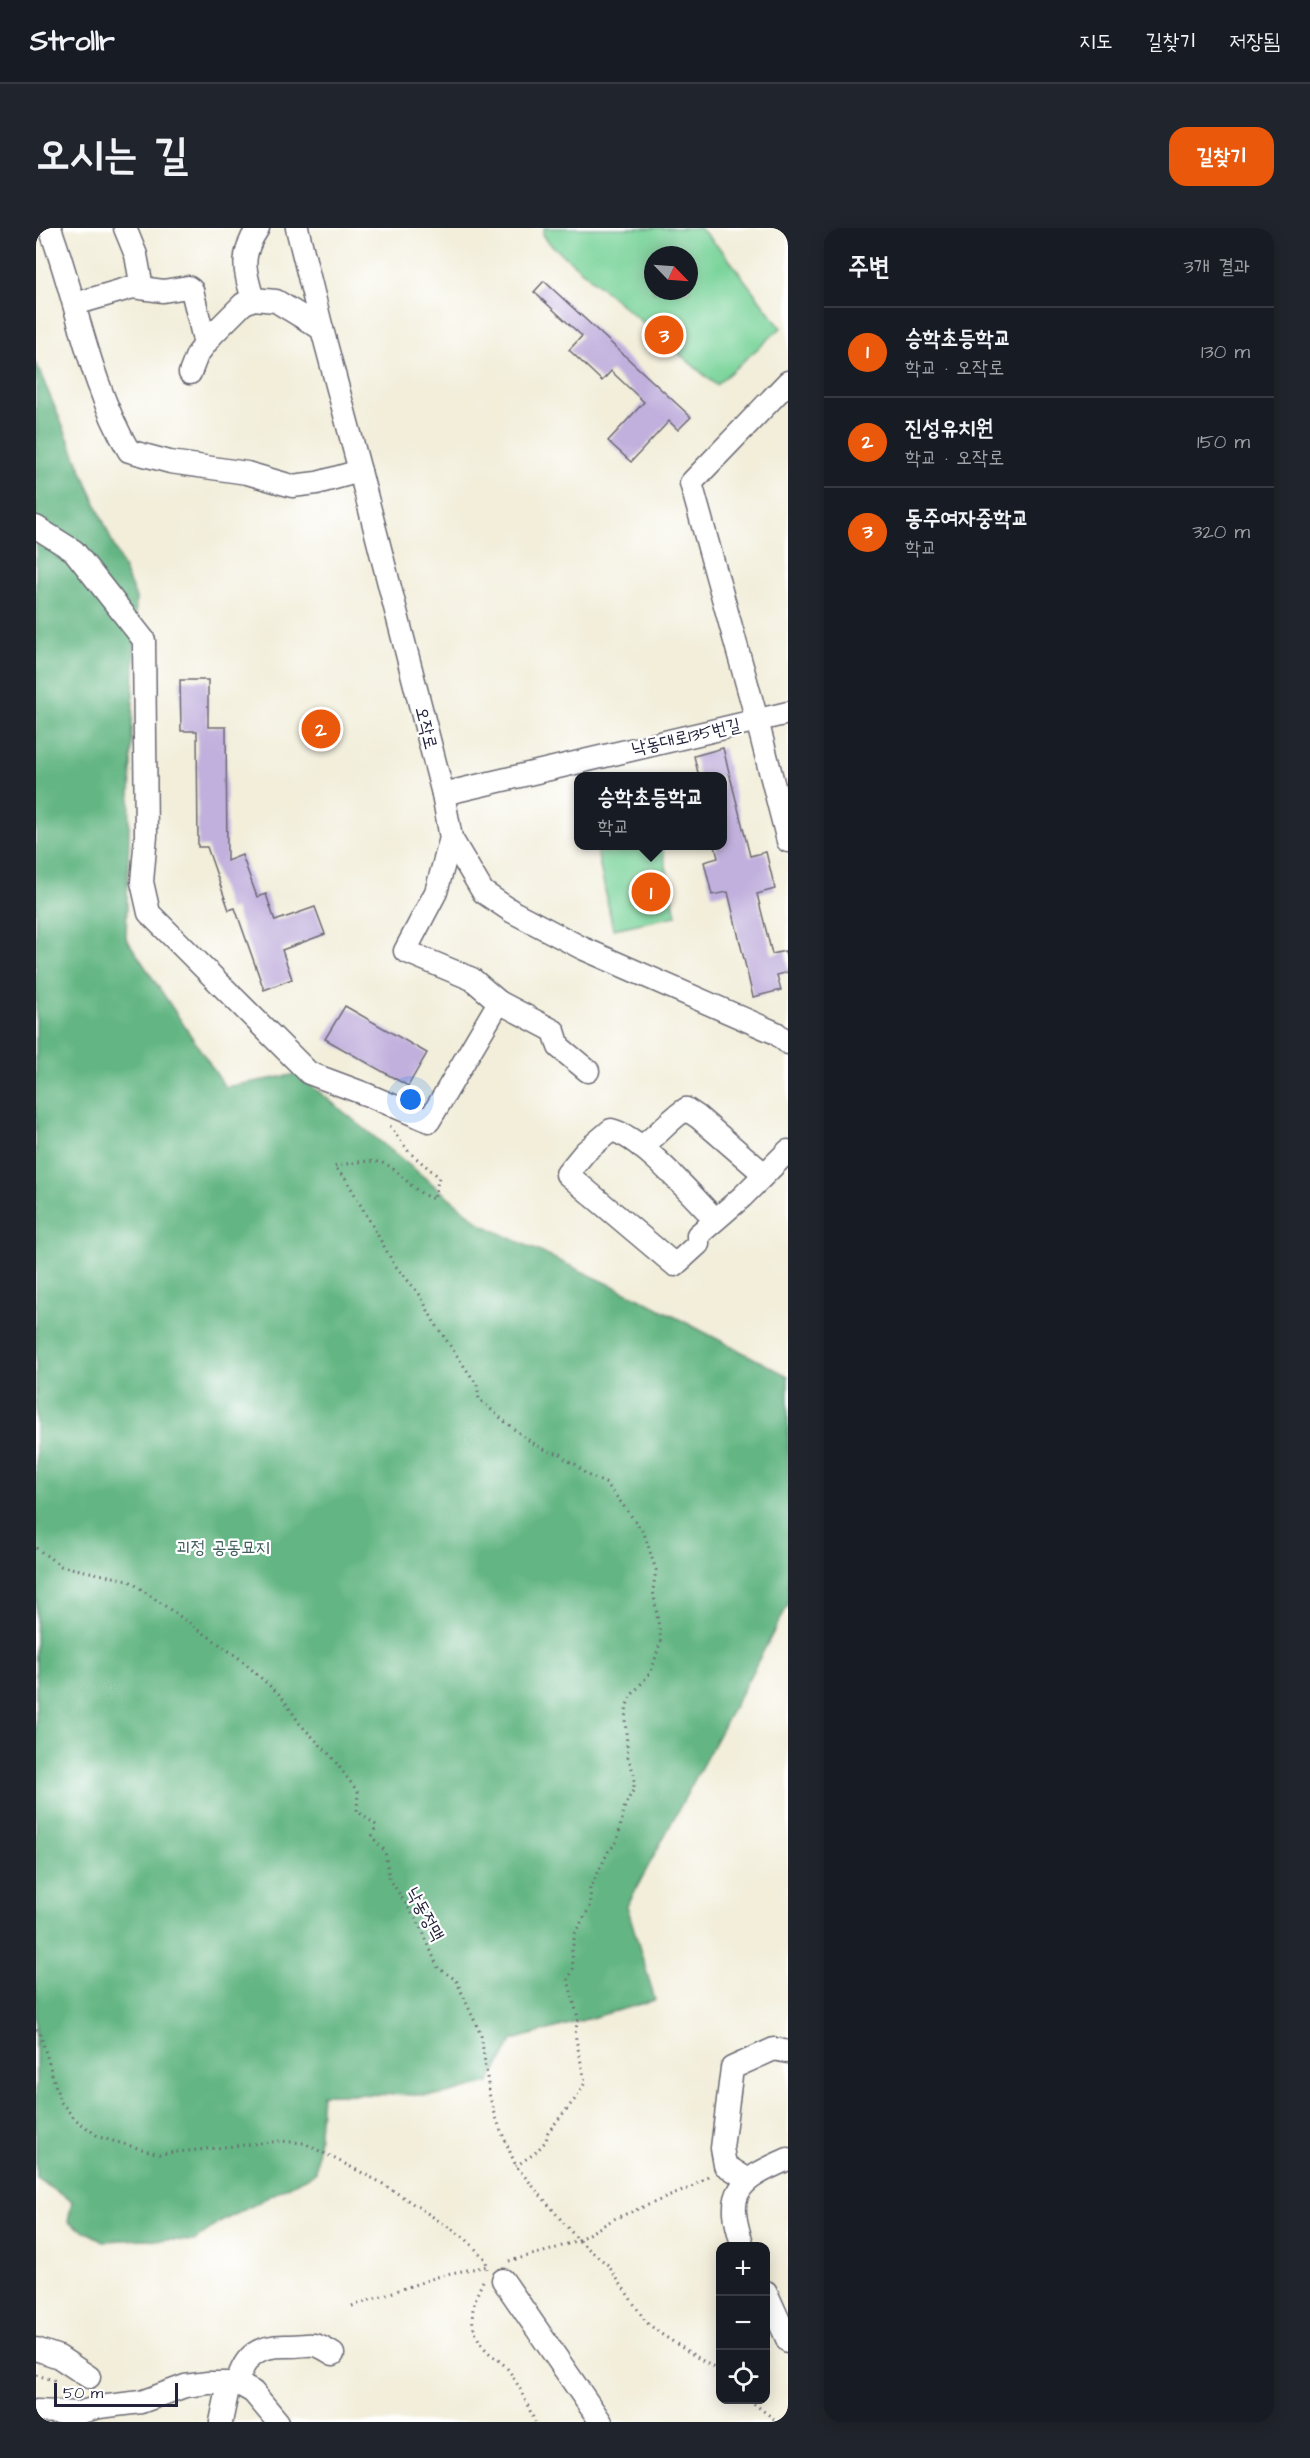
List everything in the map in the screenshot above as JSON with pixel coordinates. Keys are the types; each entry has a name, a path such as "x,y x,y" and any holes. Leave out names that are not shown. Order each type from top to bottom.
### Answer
{"street":[{"path":"50,228 103,393 117,432 129,451 170,462 247,473 292,486 317,483 360,471"},
{"path":"125,228 136,255 142,288"},
{"path":"253,299 244,266 246,250 258,228"},
{"name":"오작로","path":"297,228 443,794 451,838 483,892 513,912 582,948 776,1033 788,1043"},
{"path":"75,304 133,287 163,291 188,287 192,290 205,344"},
{"path":"190,373 197,355 205,344 243,304 253,299 276,301 321,328"},
{"path":"788,382 691,483 758,720 788,842"},
{"path":"36,527 74,551 144,640 146,836 142,882 149,913 183,949 309,1073 429,1121 499,1002"},
{"name":"낙동대로135번길","path":"443,794 788,712"},
{"path":"451,838 436,892 405,951 472,979 499,1002 554,1031 559,1047 588,1071"},
{"path":"641,1147 658,1135 677,1115 686,1110 698,1117 764,1174"},
{"path":"715,1219 641,1147 622,1132 611,1130 585,1152 567,1174 675,1265 698,1244 698,1234 742,1197 788,1151"},
{"path":"747,2179 725,2165 722,2148 732,2068 774,2049 788,2052"},
{"path":"742,2242 734,2210 739,2191 747,2179 788,2159"},
{"path":"495,2273 520,2314 594,2422"},
{"path":"495,2273 601,2422"},
{"path":"767,2296 788,2341"},
{"path":"221,2422 233,2383 249,2358 263,2348 312,2343 333,2354"},
{"path":"36,2349 59,2357 94,2376 86,2380 85,2389 91,2402 99,2407"},
{"path":"38,2407 78,2413 99,2407 141,2402 185,2386 233,2383 253,2392 278,2422"}],"path":[{"path":"385,1121 409,1152 439,1177 435,1199 426,1197 388,1165 356,1161 334,1167 346,1179 394,1264 420,1295 434,1322 477,1385 479,1399 527,1439 554,1454 560,1453 587,1475 607,1484 644,1533 656,1570 653,1590 661,1640 651,1672 630,1697 625,1719 628,1757 634,1774 634,1789 625,1805 616,1842 608,1852 590,1889 591,1905 575,1933 572,1952 573,1969 568,1980 578,2018 575,2034 585,2082 580,2093 548,2132 546,2141 535,2153 516,2166"},
{"name":"낙동정맥","path":"36,1548 61,1566 128,1580 239,1658 282,1697 300,1724 331,1756 358,1792 357,1811 376,1825 372,1837 385,1851 388,1878 421,1927 438,1968 456,1980 482,2035 490,2098 516,2166 578,2240 608,2265 646,2322 716,2369"},
{"path":"36,2029 40,2033 60,2101 75,2119 99,2136 159,2154 281,2141 304,2143 380,2182 465,2238 495,2273"},
{"path":"352,2306 446,2274 495,2273 578,2240 616,2218 690,2188 725,2165"},
{"path":"495,2273 474,2299 470,2314 483,2346 506,2367 535,2422"},
{"path":"754,2404 778,2422"}],"green space":[{"path":"544,228 700,228 725,254 781,328 716,385 548,242 543,234"},
{"name":"괴정 공동묘지","path":"36,363 136,598 126,938 225,1087 297,1074 483,1225 641,1299 788,1376 788,1605 627,1906 655,2000 513,2040 489,2083 442,2095 322,2094 316,2172 217,2224 194,2241 144,2239 103,2241 68,2222 72,2201 36,2178"},
{"path":"597,850 663,850 676,916 613,929"}],"building":[{"path":"544,281 691,417 678,430 669,421 631,462 608,441 644,402 611,371 602,381 569,350 582,336 534,292"},
{"path":"180,680 208,680 208,727 226,727 227,861 242,855 257,897 266,894 275,921 315,907 325,934 282,950 292,979 264,990 235,908 229,910 207,847 198,847 197,731 181,731"},
{"path":"723,748 750,856 766,852 775,889 757,894 772,954 785,951 788,972 777,975 781,990 753,997 728,892 712,895 704,862 718,858 716,850 727,850 727,772 698,772 694,756"},
{"path":"345,1006 427,1053 408,1086 325,1039"}],"place":[{"name":"동주여자중학교","path":"664,335"},
{"name":"진성유치원","path":"321,729"},
{"name":"승학초등학교","path":"651,892"}]}
